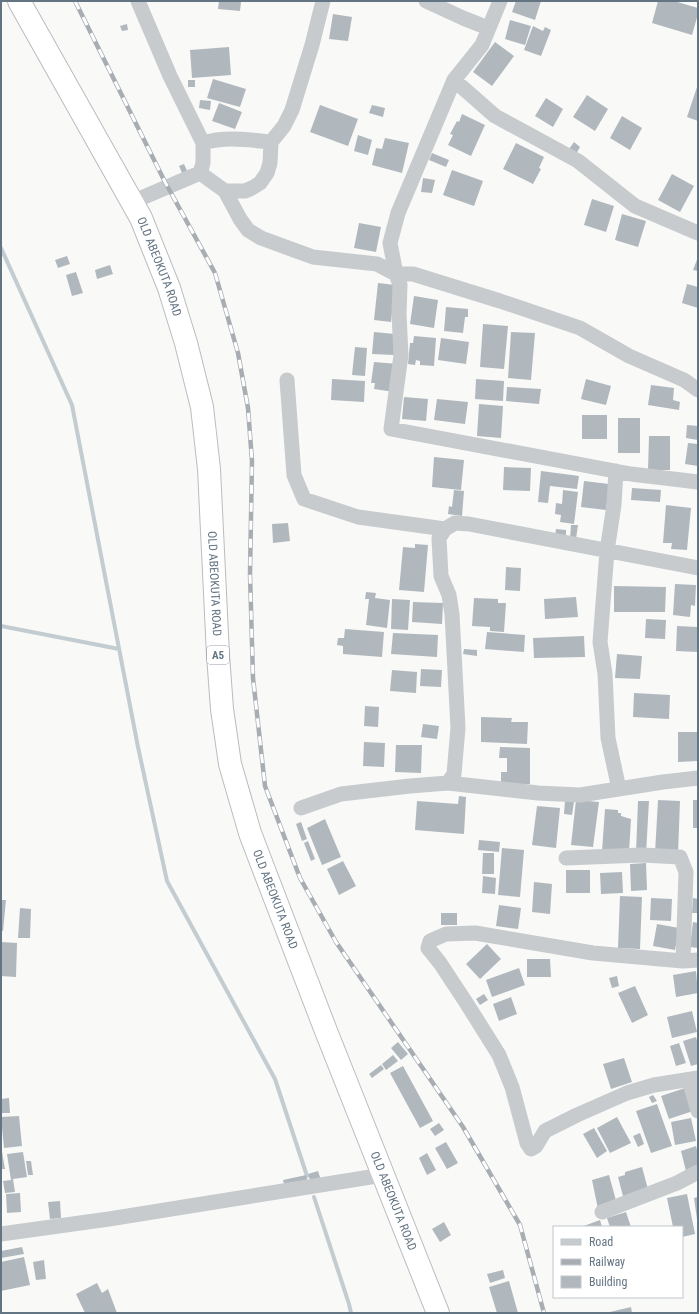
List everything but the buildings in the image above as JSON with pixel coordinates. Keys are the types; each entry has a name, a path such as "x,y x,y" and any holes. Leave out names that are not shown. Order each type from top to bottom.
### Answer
{"highway":[{"name":"OLD ABEOKUTA ROAD","path":"19,1 141,218 169,288 186,343 202,407 209,469 222,709 230,764 250,833 326,1031 438,1313"}],"street":[{"path":"138,1 170,76 203,143 203,163 200,173"},
{"path":"225,192 245,191 260,183 267,173 270,163 271,142 284,126 292,110 312,46 323,1"},
{"path":"426,1 488,28"},
{"path":"500,1 482,45 454,80 398,213 390,243 396,274 400,285 399,314 401,355 391,429 616,471 698,482"},
{"path":"454,80 495,116 578,161 635,206 698,233"},
{"path":"203,143 214,140 238,139 271,142"},
{"path":"132,202 200,173"},
{"path":"200,173 225,192 248,230 261,238 313,257 377,264 396,274 413,274 580,328 629,356 684,380 698,390"},
{"path":"287,380 294,475 304,499 358,518 445,529"},
{"path":"616,471 614,505 607,551 600,642 605,674 608,738 619,789"},
{"path":"451,779 458,728 452,614 449,595 441,576 439,538 445,529 455,523 469,524 698,568"},
{"path":"301,808 341,794 410,786 451,779 468,785 538,793 580,795 698,778"},
{"path":"566,858 642,855 680,857 686,872 691,960 594,953 476,933 446,934 430,941 428,948 459,992 499,1056 512,1086 527,1143 532,1149 536,1146 545,1132 577,1115 627,1093 654,1085 693,1079 698,1111"},
{"path":"602,1212 677,1183 698,1172"},
{"path":"1,1234 109,1219 383,1175"}],"waterway":[{"path":"1,248 72,405 138,747 167,881 275,1079 307,1176"},
{"path":"1,626 119,649"},
{"path":"314,1197 351,1313"}],"railway":[{"path":"75,1 165,182 215,273 238,353 248,408 252,461 250,574 253,678 265,786 300,878 336,942 463,1127 520,1225 544,1313"}]}
